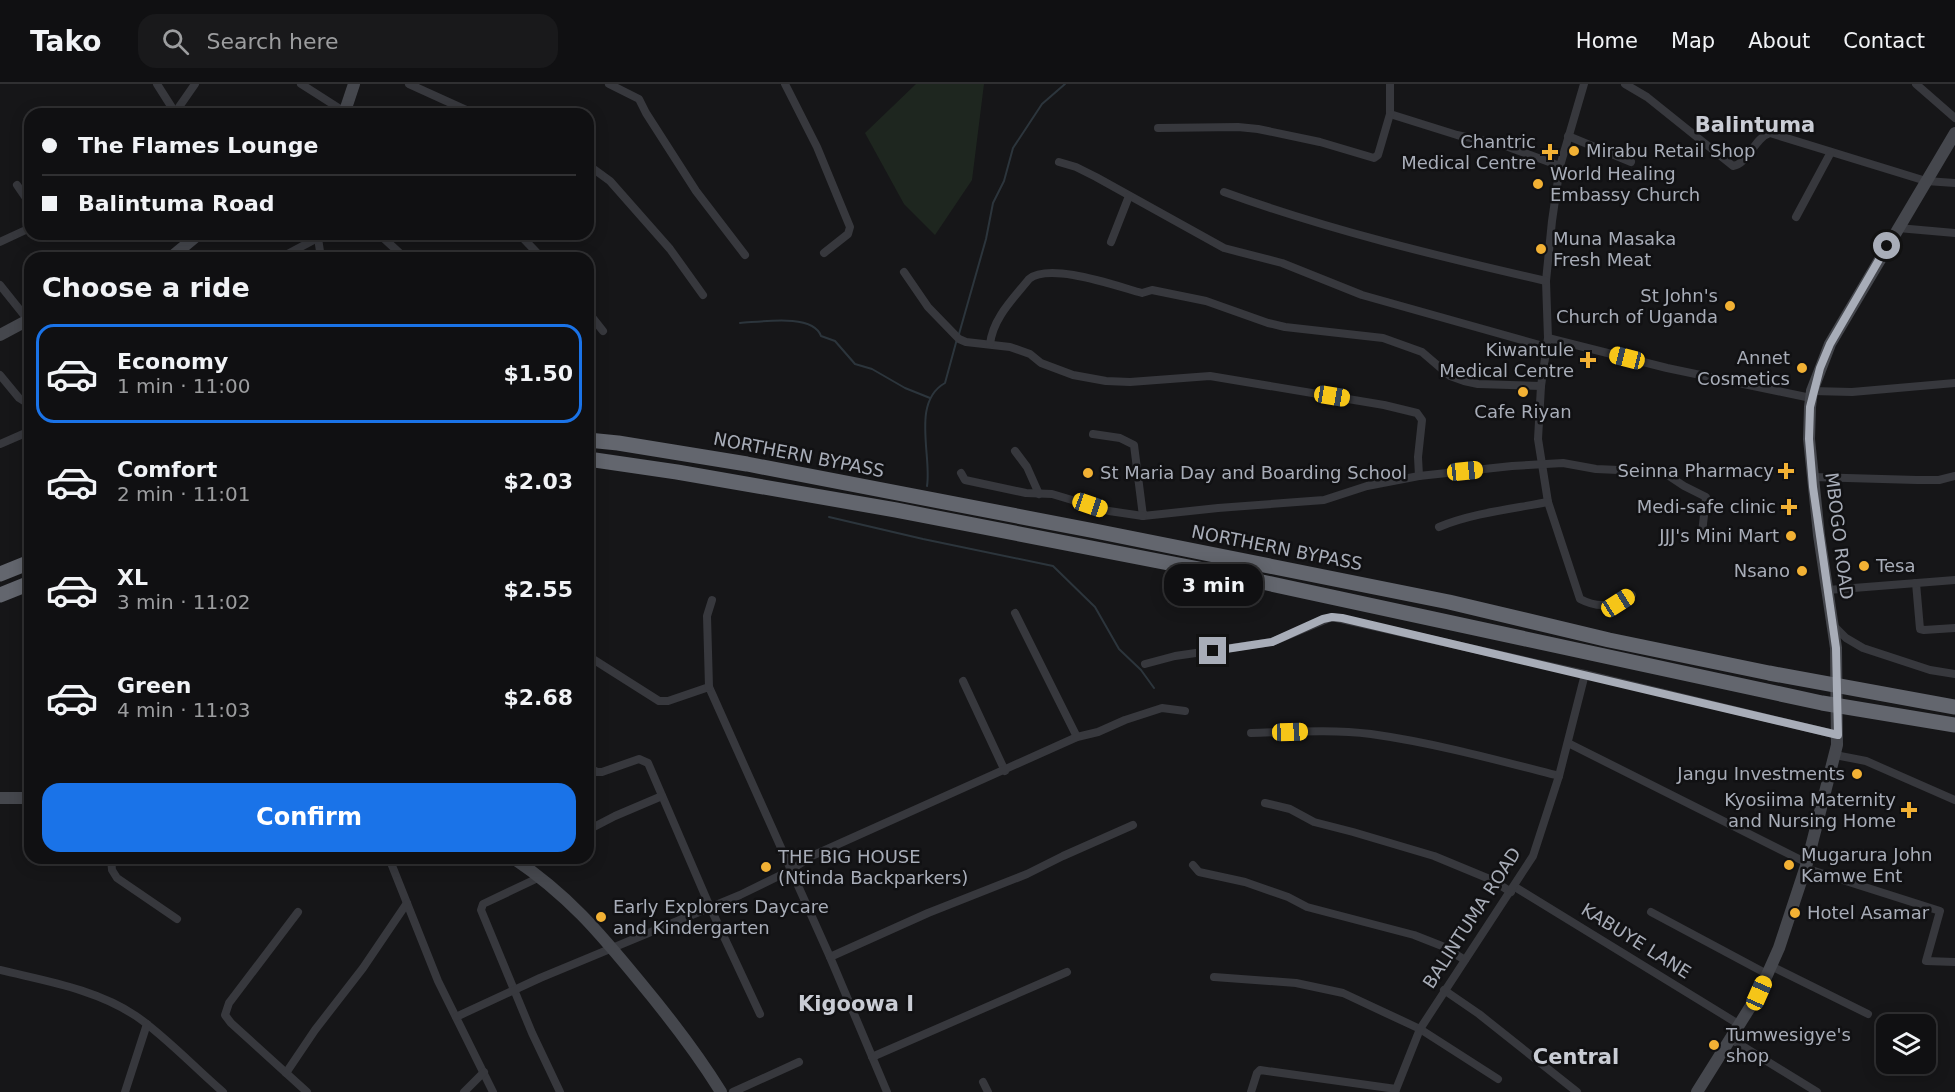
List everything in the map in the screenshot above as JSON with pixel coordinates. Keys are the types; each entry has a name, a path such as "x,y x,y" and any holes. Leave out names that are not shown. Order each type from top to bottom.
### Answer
{"highway":[{"name":"NORTHERN BYPASS","path":"594,441 618,443 747,464 1095,531 1449,602 1609,640 1955,707"},
{"name":"NORTHERN BYPASS","path":"594,460 896,510 1213,571 1822,702 1955,724"},
{"path":"0,574 24,564"},
{"path":"0,595 24,585"}],"main road":[{"path":"347,108 354,84"},
{"name":"MBOGO ROAD","path":"1697,1092 1759,993 1769,970 1806,865 1835,755 1838,732 1836,648 1812,477 1809,439 1812,395 1830,344 1955,134"},
{"path":"178,252 192,240"},
{"path":"0,335 24,323"},
{"path":"0,798 24,798"},
{"path":"525,864 566,897 589,920 701,1059 721,1092"}],"street":[{"path":"157,84 173,108"},
{"path":"179,108 195,84"},
{"path":"301,84 337,108"},
{"path":"409,84 462,108"},
{"path":"609,84 639,99 696,191 745,255"},
{"path":"785,84 817,147 850,227 845,237 824,253"},
{"path":"1158,128 1258,129 1320,142 1374,158 1390,114 1390,84"},
{"path":"1584,84 1560,166 1552,222 1546,281 1547,343 1540,386 1538,439 1548,502 1580,599 1590,604 1606,605 1618,603 1632,595"},
{"path":"1625,84 1647,97 1733,166 1740,163 1762,136 1770,133 1926,181 1955,183"},
{"path":"1916,84 1955,118"},
{"path":"1390,114 1402,120 1503,145 1560,166"},
{"path":"1568,136 1631,162"},
{"path":"1796,217 1831,152"},
{"path":"1059,162 1086,172 1224,248 1282,263 1362,295 1495,334 1812,395 1955,382"},
{"path":"594,169 605,177 670,249 703,295"},
{"path":"16,185 24,196"},
{"path":"1224,192 1273,210 1390,244 1546,281"},
{"path":"1111,242 1129,196"},
{"path":"1898,228 1955,233"},
{"path":"0,242 24,231"},
{"path":"291,252 314,240"},
{"path":"386,240 398,252"},
{"path":"525,240 536,252"},
{"path":"904,272 928,307 959,339 966,342 1010,347 1030,354 1041,363 1073,375 1106,381 1152,381 1210,376 1384,405 1417,413 1422,420 1418,457 1419,476"},
{"path":"990,344 993,330 1003,311 1029,279 1032,276 1058,273 1142,293 1152,290 1206,301 1285,327 1383,338 1422,352 1450,376 1464,381 1478,384 1540,386"},
{"path":"0,285 24,314"},
{"path":"594,320 603,331"},
{"path":"0,375 24,401"},
{"path":"0,444 24,434"},
{"path":"1094,434 1120,438 1134,445 1143,516"},
{"path":"1015,451 1027,467 1039,495"},
{"path":"960,473 965,480 1039,495 1052,494 1109,511 1143,516 1324,500 1367,486 1419,476 1512,466 1563,464 1596,469 1663,472 1684,486 1706,496 1702,533"},
{"path":"1812,477 1939,480 1955,476"},
{"path":"1439,527 1478,516 1548,502"},
{"path":"1827,590 1955,580"},
{"path":"1916,583 1920,628 1924,630 1955,628"},
{"path":"712,600 707,616 709,687 789,871 830,957 887,1092"},
{"path":"1015,613 1077,737"},
{"path":"1145,664 1175,656 1272,642 1332,617 1838,732"},
{"path":"1832,624 1846,638 1863,648 1955,675"},
{"path":"594,660 659,701 668,701 709,687"},
{"name":"BALINTUMA ROAD","path":"1396,1091 1420,1029 1533,856 1559,776 1585,674"},
{"path":"963,681 1005,771"},
{"path":"456,1017 515,989 740,895 843,841 1005,771 1077,737 1098,732 1162,708 1185,711"},
{"path":"1251,733 1310,731 1369,734 1422,742 1559,776"},
{"path":"1568,743 1806,865 1940,911 1926,961 1955,962"},
{"path":"1835,755 1866,761 1955,800"},
{"path":"594,771 602,772 643,759 648,763 710,907 760,1014"},
{"path":"594,827 662,796"},
{"name":"KABUYE LANE","path":"1265,803 1290,809 1314,822 1434,856 1513,889 1740,1024"},
{"path":"830,957 928,913 1027,874 1133,825"},
{"path":"112,864 117,878 177,920"},
{"path":"391,864 438,981 493,1092"},
{"path":"1193,865 1199,872 1245,882 1288,897 1307,907 1414,935 1442,946 1465,960"},
{"path":"540,877 483,903 482,913 532,1033 560,1092"},
{"path":"286,1073 315,1030 363,968 407,903"},
{"path":"298,912 229,1003 225,1015 307,1092"},
{"path":"1651,912 1769,970 1868,1014"},
{"path":"0,970 70,987 118,1005 147,1024 223,1092"},
{"path":"872,1057 1067,972"},
{"path":"1214,976 1296,983 1343,993 1420,1029 1497,1079"},
{"path":"1444,990 1479,1014 1576,1092"},
{"path":"125,1092 147,1024"},
{"path":"1731,1039 1818,1092"},
{"path":"733,1092 799,1062"},
{"path":"1251,1092 1260,1070 1396,1091"},
{"path":"464,1092 484,1072"},
{"path":"983,1082 988,1092"}],"shaded area":[{"path":"916,84 984,84 972,180 935,235 904,204 865,133"}],"waterway":[{"path":"959,334 986,239 993,203 1004,181 1013,148 1042,104 1065,84"},
{"path":"740,323 785,321 808,324 821,336 835,341 855,364 872,369 905,388 930,398"},
{"path":"927,486 926,416 935,392 945,383 957,339"},
{"path":"829,517 1053,566 1095,607 1119,649 1141,670 1154,688"}],"place":[{"name":"Mirabu Retail Shop","path":"1574,151"},
{"name":"Chantric Medical Centre","path":"1550,152"},
{"name":"World Healing Embassy Church","path":"1538,184"},
{"name":"Muna Masaka Fresh Meat","path":"1541,249"},
{"name":"St John's Church of Uganda","path":"1730,306"},
{"name":"Kiwantule Medical Centre","path":"1588,360"},
{"name":"Annet Cosmetics","path":"1802,368"},
{"name":"Cafe Riyan","path":"1523,392"},
{"name":"Seinna Pharmacy","path":"1786,471"},
{"name":"St Maria Day and Boarding School","path":"1088,473"},
{"name":"Medi-safe clinic","path":"1789,507"},
{"name":"JJJ's Mini Mart","path":"1791,536"},
{"name":"Tesa","path":"1864,566"},
{"name":"Nsano","path":"1802,571"},
{"name":"Jangu Investments","path":"1857,774"},
{"name":"Kyosiima Maternity and Nursing Home","path":"1909,810"},
{"name":"Mugarura John Kamwe Ent","path":"1789,865"},
{"name":"THE BIG HOUSE (Ntinda Backparkers)","path":"766,867"},
{"name":"Hotel Asamar","path":"1795,913"},
{"name":"Early Explorers Daycare and Kindergarten","path":"601,917"},
{"name":"Tumwesigye's shop","path":"1714,1045"}],"district":[{"name":"Balintuma","path":"1755,125"},
{"name":"Kigoowa I","path":"856,1004"},
{"name":"Central","path":"1576,1057"}],"route":[{"path":"1213,651 1272,642 1323,619 1342,618 1838,735 1836,648 1813,487 1809,439 1810,407 1812,392 1830,344 1887,246"}]}
